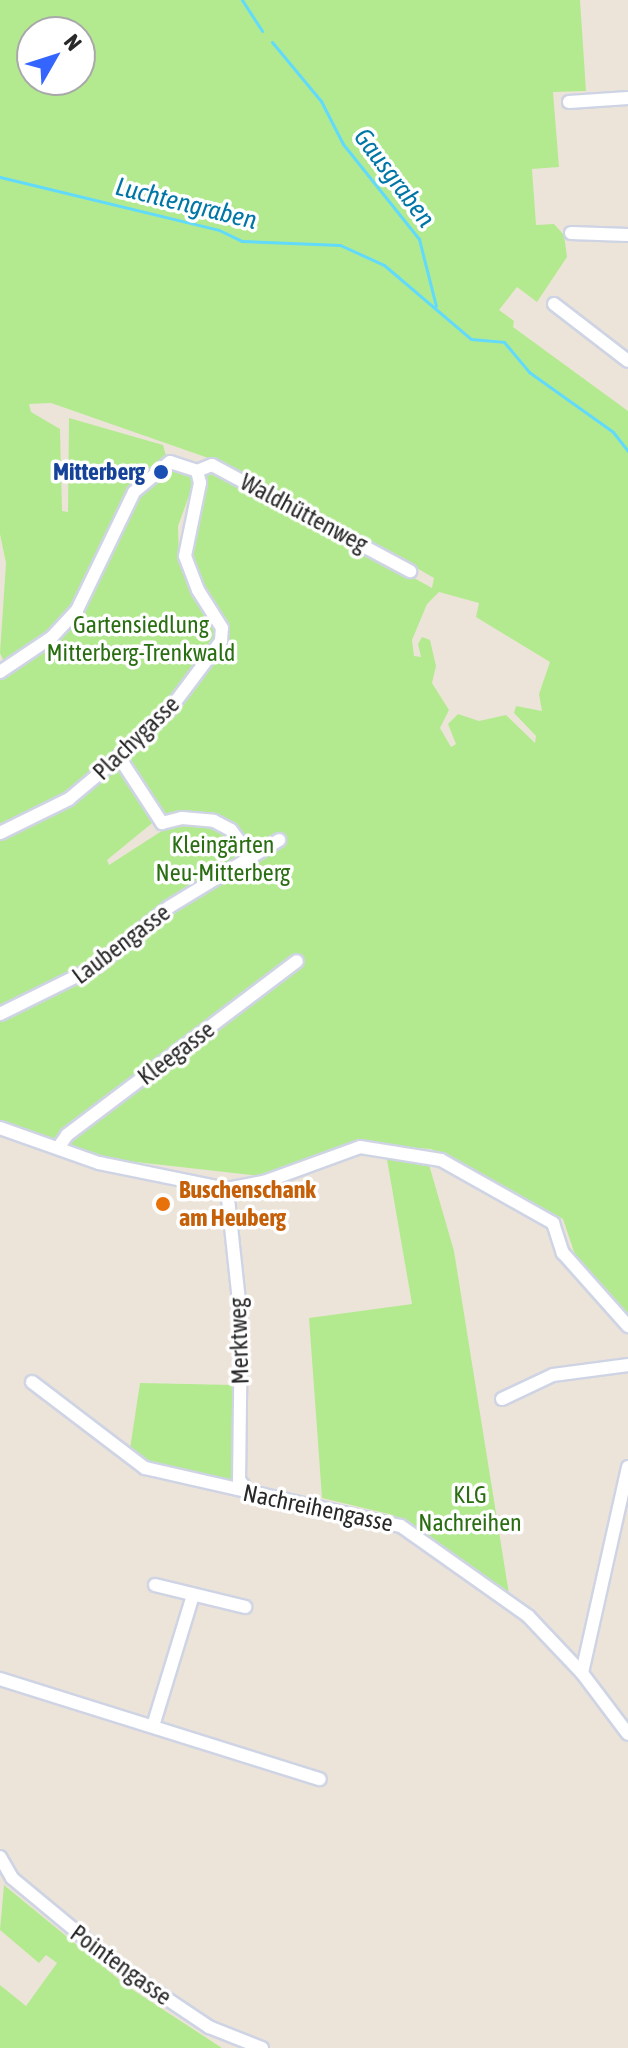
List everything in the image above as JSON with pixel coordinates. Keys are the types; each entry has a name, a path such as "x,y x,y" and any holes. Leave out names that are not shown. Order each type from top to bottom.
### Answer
{"street":[{"path":"569,102 628,98"},
{"path":"571,233 628,235"},
{"path":"554,304 628,361"},
{"name":"Waldhüttenweg","path":"0,672 52,637 77,610 134,492 170,462 197,471 212,465 410,571"},
{"name":"Plachygasse","path":"0,833 69,799 119,757 170,709 223,637 185,556 200,483 197,471"},
{"path":"119,757 162,823 182,818 214,821 237,835 252,858"},
{"name":"Laubengasse","path":"0,1014 97,966 169,907 279,840"},
{"name":"Kleegasse","path":"58,1148 67,1135 297,961"},
{"path":"0,1128 99,1163 227,1189 264,1182 360,1147 393,1149 452,1165 553,1223 563,1253 628,1326"},
{"name":"Merktweg","path":"227,1189 241,1321 239,1480 247,1490"},
{"path":"502,1399 553,1375 628,1365"},
{"name":"Nachreihengasse","path":"32,1382 136,1464 401,1526 528,1616 582,1673 628,1734"},
{"path":"582,1673 628,1467"},
{"path":"155,1585 245,1607"},
{"path":"153,1726 193,1595"},
{"path":"0,1679 320,1779"},
{"name":"Pointengasse","path":"1,1862 34,1899 118,1966 209,2027 262,2048"}],"green space":[{"path":"0,0 580,0 586,91 553,92 559,167 532,169 536,225 554,224 564,235 567,257 537,302 517,287 499,310 514,321 513,327 628,411 628,1314 579,1267 563,1219 431,1149 357,1144 261,1176 109,1159 0,1124 0,671 84,609 118,536 63,622 5,664 0,653 6,563 0,534","holes":["51,403 214,460 309,506 434,578 432,588 243,483 206,469 192,549 195,570 228,624 227,635 197,684 126,759 171,825 109,865 107,860 156,820 116,767 208,652 217,633 187,585 179,561 178,526 193,485 190,470 169,467 163,445 69,418 68,512 62,511 60,429 31,412 29,404","439,592 479,603 476,617 550,662 539,694 542,711 516,706 514,713 536,736 535,743 506,715 479,721 458,714 448,724 456,744 451,747 440,728 449,710 432,683 436,666 430,640 422,637 418,644 421,657 414,656 412,640 427,604","174,900 175,910 135,939 132,930"]},
{"name":"KLG Nachreihen","path":"386,1154 428,1161 454,1251 509,1594 393,1515 322,1498 309,1318 412,1304"},
{"path":"140,1383 234,1385 231,1483 160,1468 129,1455"},
{"path":"4,1885 127,1986 222,2048 0,2048 0,1985 26,2006 57,1963 46,1955 39,1963 0,1930"}],"waterway":[{"name":"Gausgraben","path":"242,0 262,31"},
{"name":"Gausgraben","path":"272,42 321,101 343,144 419,239 436,306"},
{"name":"Luchtengraben","path":"0,177 219,230 242,241 340,245 384,265 471,339 504,342 529,372 613,432 628,451"}],"place":[{"name":"Mitterberg","path":"161,472"},
{"name":"Buschenschank am Heuberg","path":"163,1204"}],"park label":[{"name":"Gartensiedlung Mitterberg-Trenkwald","path":"141,639"},
{"name":"Kleingärten Neu-Mitterberg","path":"223,859"}]}
